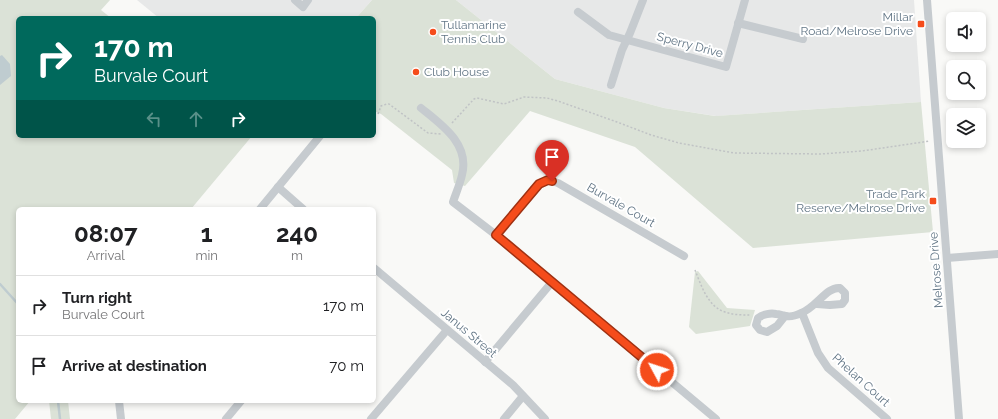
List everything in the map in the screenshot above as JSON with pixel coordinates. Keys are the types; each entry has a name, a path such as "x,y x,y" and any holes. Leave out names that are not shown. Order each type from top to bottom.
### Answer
{"street":[{"path":"295,0 303,6 308,0"},
{"path":"612,85 622,50 643,0"},
{"name":"Sperry Drive","path":"578,12 609,35 726,67 745,0"},
{"name":"Melrose Drive","path":"927,0 959,419"},
{"path":"738,23 803,39"},
{"path":"421,108 447,129 458,143 463,160 463,174 453,202 496,235 716,419"},
{"path":"262,207 318,138"},
{"name":"Burvale Court","path":"496,235 539,184 548,180 558,183 684,256"},
{"path":"278,187 301,207"},
{"path":"947,258 998,254"},
{"name":"Janus Street","path":"376,270 524,396 545,419"},
{"path":"485,362 552,282"},
{"path":"786,316 802,313 817,304"},
{"name":"Phelan Court","path":"802,313 818,353 828,368 887,419"},
{"path":"371,419 447,330"},
{"path":"504,419 524,396"},
{"path":"119,403 121,419"},
{"path":"226,419 240,403"}],"path":[{"path":"378,114 381,106 389,104 394,106 428,133 440,134 447,129 474,99 478,98 504,104 528,96 558,101 651,135 679,143 734,153 821,154 862,151 938,140"},
{"path":"696,270 706,294 712,303 725,312 750,315"}],"shaded area":[{"path":"0,0 110,0 101,10 108,16 16,16 16,138 250,138 193,207 16,207 16,403 28,403 15,419 0,419"},
{"path":"137,0 372,0 358,16 157,16"},
{"path":"372,0 456,0 555,79 664,108 715,116 921,102 933,232 753,248 635,147 530,111 465,186 454,183 452,170 381,114 376,112 376,16 358,16"},
{"path":"456,0 914,0 921,102 716,116 664,108 555,79"},
{"path":"2,55 10,64 11,76 0,85 0,56"},
{"path":"698,271 727,308 755,310 750,326 696,334 689,327 695,272"},
{"path":"49,403 68,403 70,419 51,419"}],"waterway":[{"path":"0,284 16,302"},
{"path":"58,403 60,419"}],"place":[{"name":"Millar Road/Melrose Drive","path":"921,24"},
{"name":"Tullamarine Tennis Club","path":"433,32"},
{"name":"Club House","path":"416,72"},
{"name":"Trade Park Reserve/Melrose Drive","path":"933,201"}],"route":[{"path":"552,181 548,180 539,184 496,235 657,370"}]}
